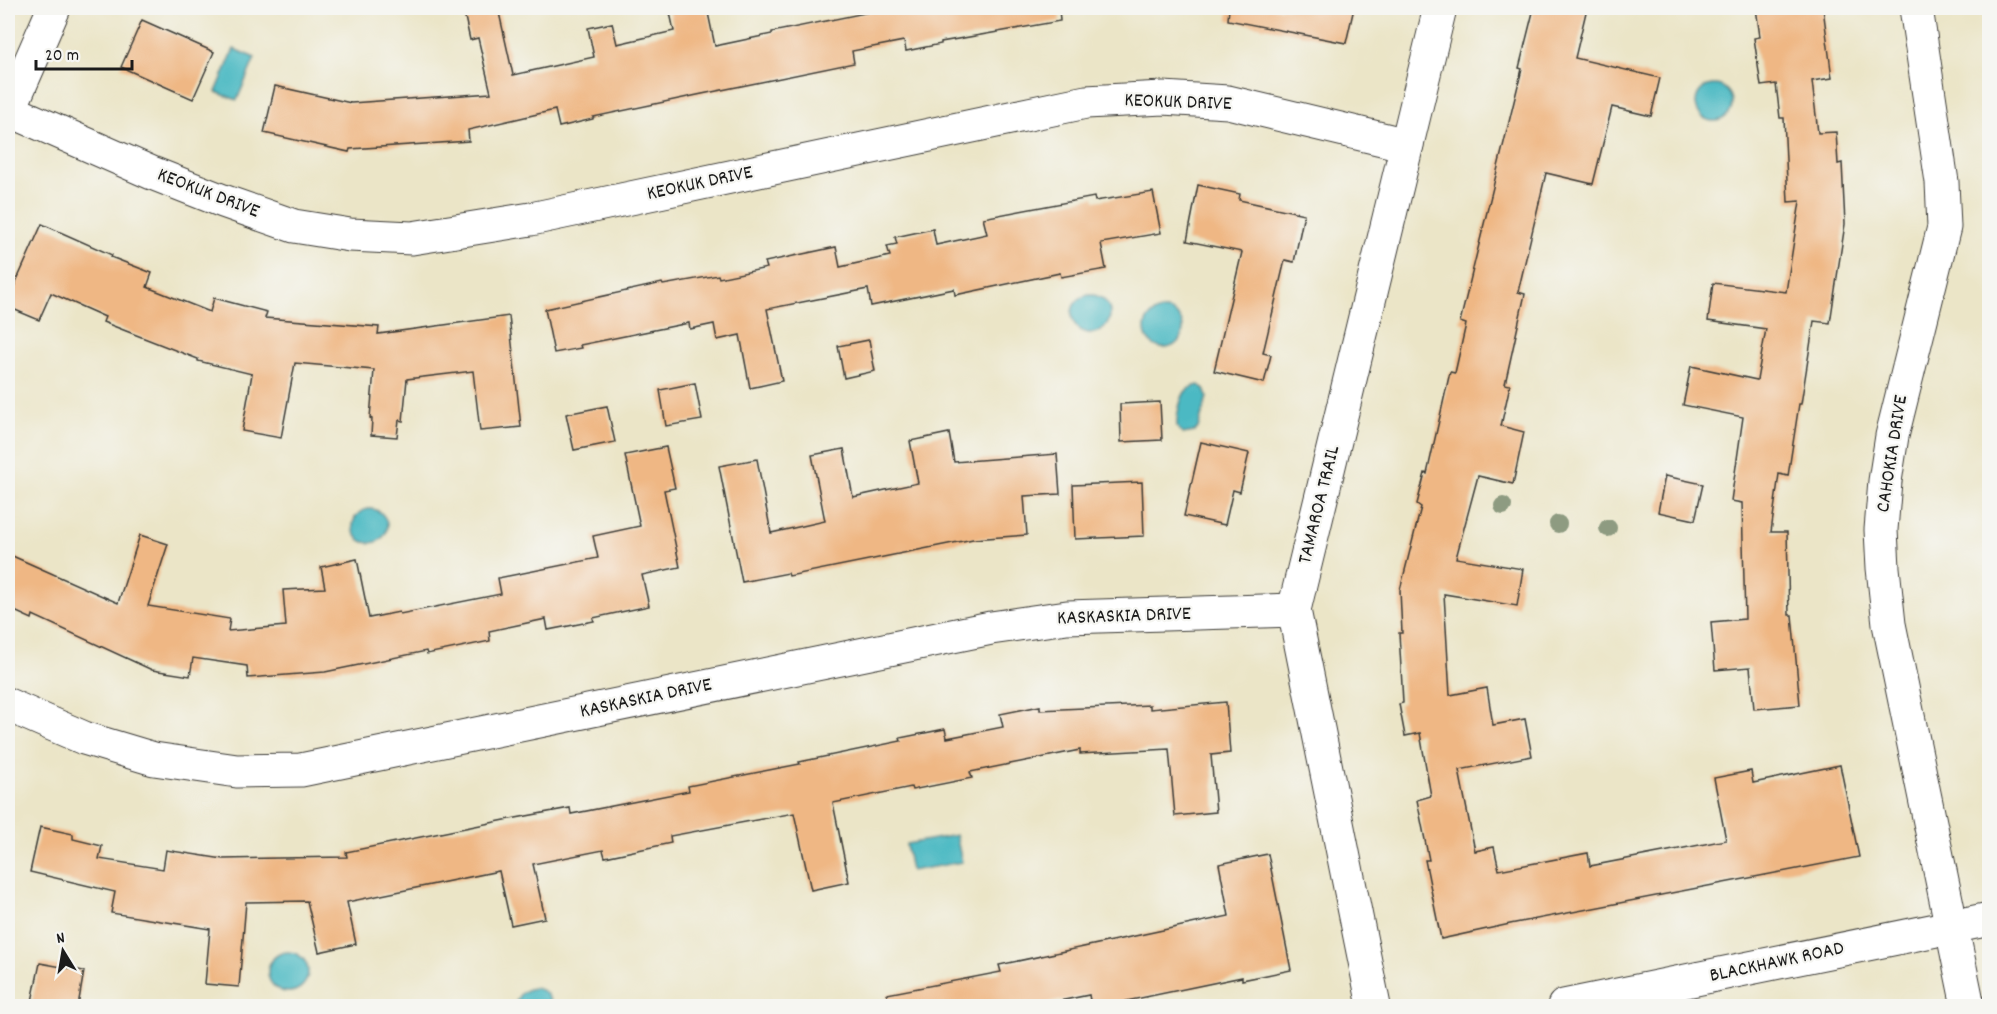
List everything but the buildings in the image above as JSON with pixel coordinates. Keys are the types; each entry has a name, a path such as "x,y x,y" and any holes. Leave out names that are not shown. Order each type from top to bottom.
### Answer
{"street":[{"path":"8,111 54,8"},
{"name":"TAMAROA TRAIL","path":"1374,1006 1294,610 1440,8"},
{"name":"CAHOKIA DRIVE","path":"1916,8 1942,182 1944,227 1892,436 1881,530 1882,568 1889,624 1968,1006"},
{"name":"KEOKUK DRIVE","path":"8,111 152,173 294,226 350,235 412,238 531,219 1086,102 1163,98 1228,102 1407,145"},
{"name":"KASKASKIA DRIVE","path":"8,705 84,738 154,759 237,771 301,770 991,628 1067,617 1294,610"},
{"name":"BLACKHAWK ROAD","path":"1564,1006 1989,919"}],"water":[{"path":"234,49 255,58 237,100 216,92"},
{"path":"1714,85 1727,90 1732,103 1727,116 1714,121 1701,116 1696,103 1701,90"},
{"path":"1091,295 1104,301 1110,314 1104,327 1091,333 1078,327 1072,314 1078,301"},
{"path":"1164,310 1177,316 1183,329 1177,342 1164,348 1151,342 1145,329 1151,316"},
{"path":"1199,385 1204,389 1207,397 1198,428 1194,432 1183,434 1177,427 1180,404 1187,390"},
{"path":"370,509 382,514 387,526 382,538 370,543 358,538 353,526 358,514"},
{"path":"956,835 962,862 911,871 906,844"},
{"path":"288,952 296,953 302,958 307,964 307,980 302,986 296,991 288,992 280,991 274,986 269,980 268,972 269,964 274,958 280,953"},
{"path":"533,988 546,993 551,1006 516,1006 521,994"}]}
